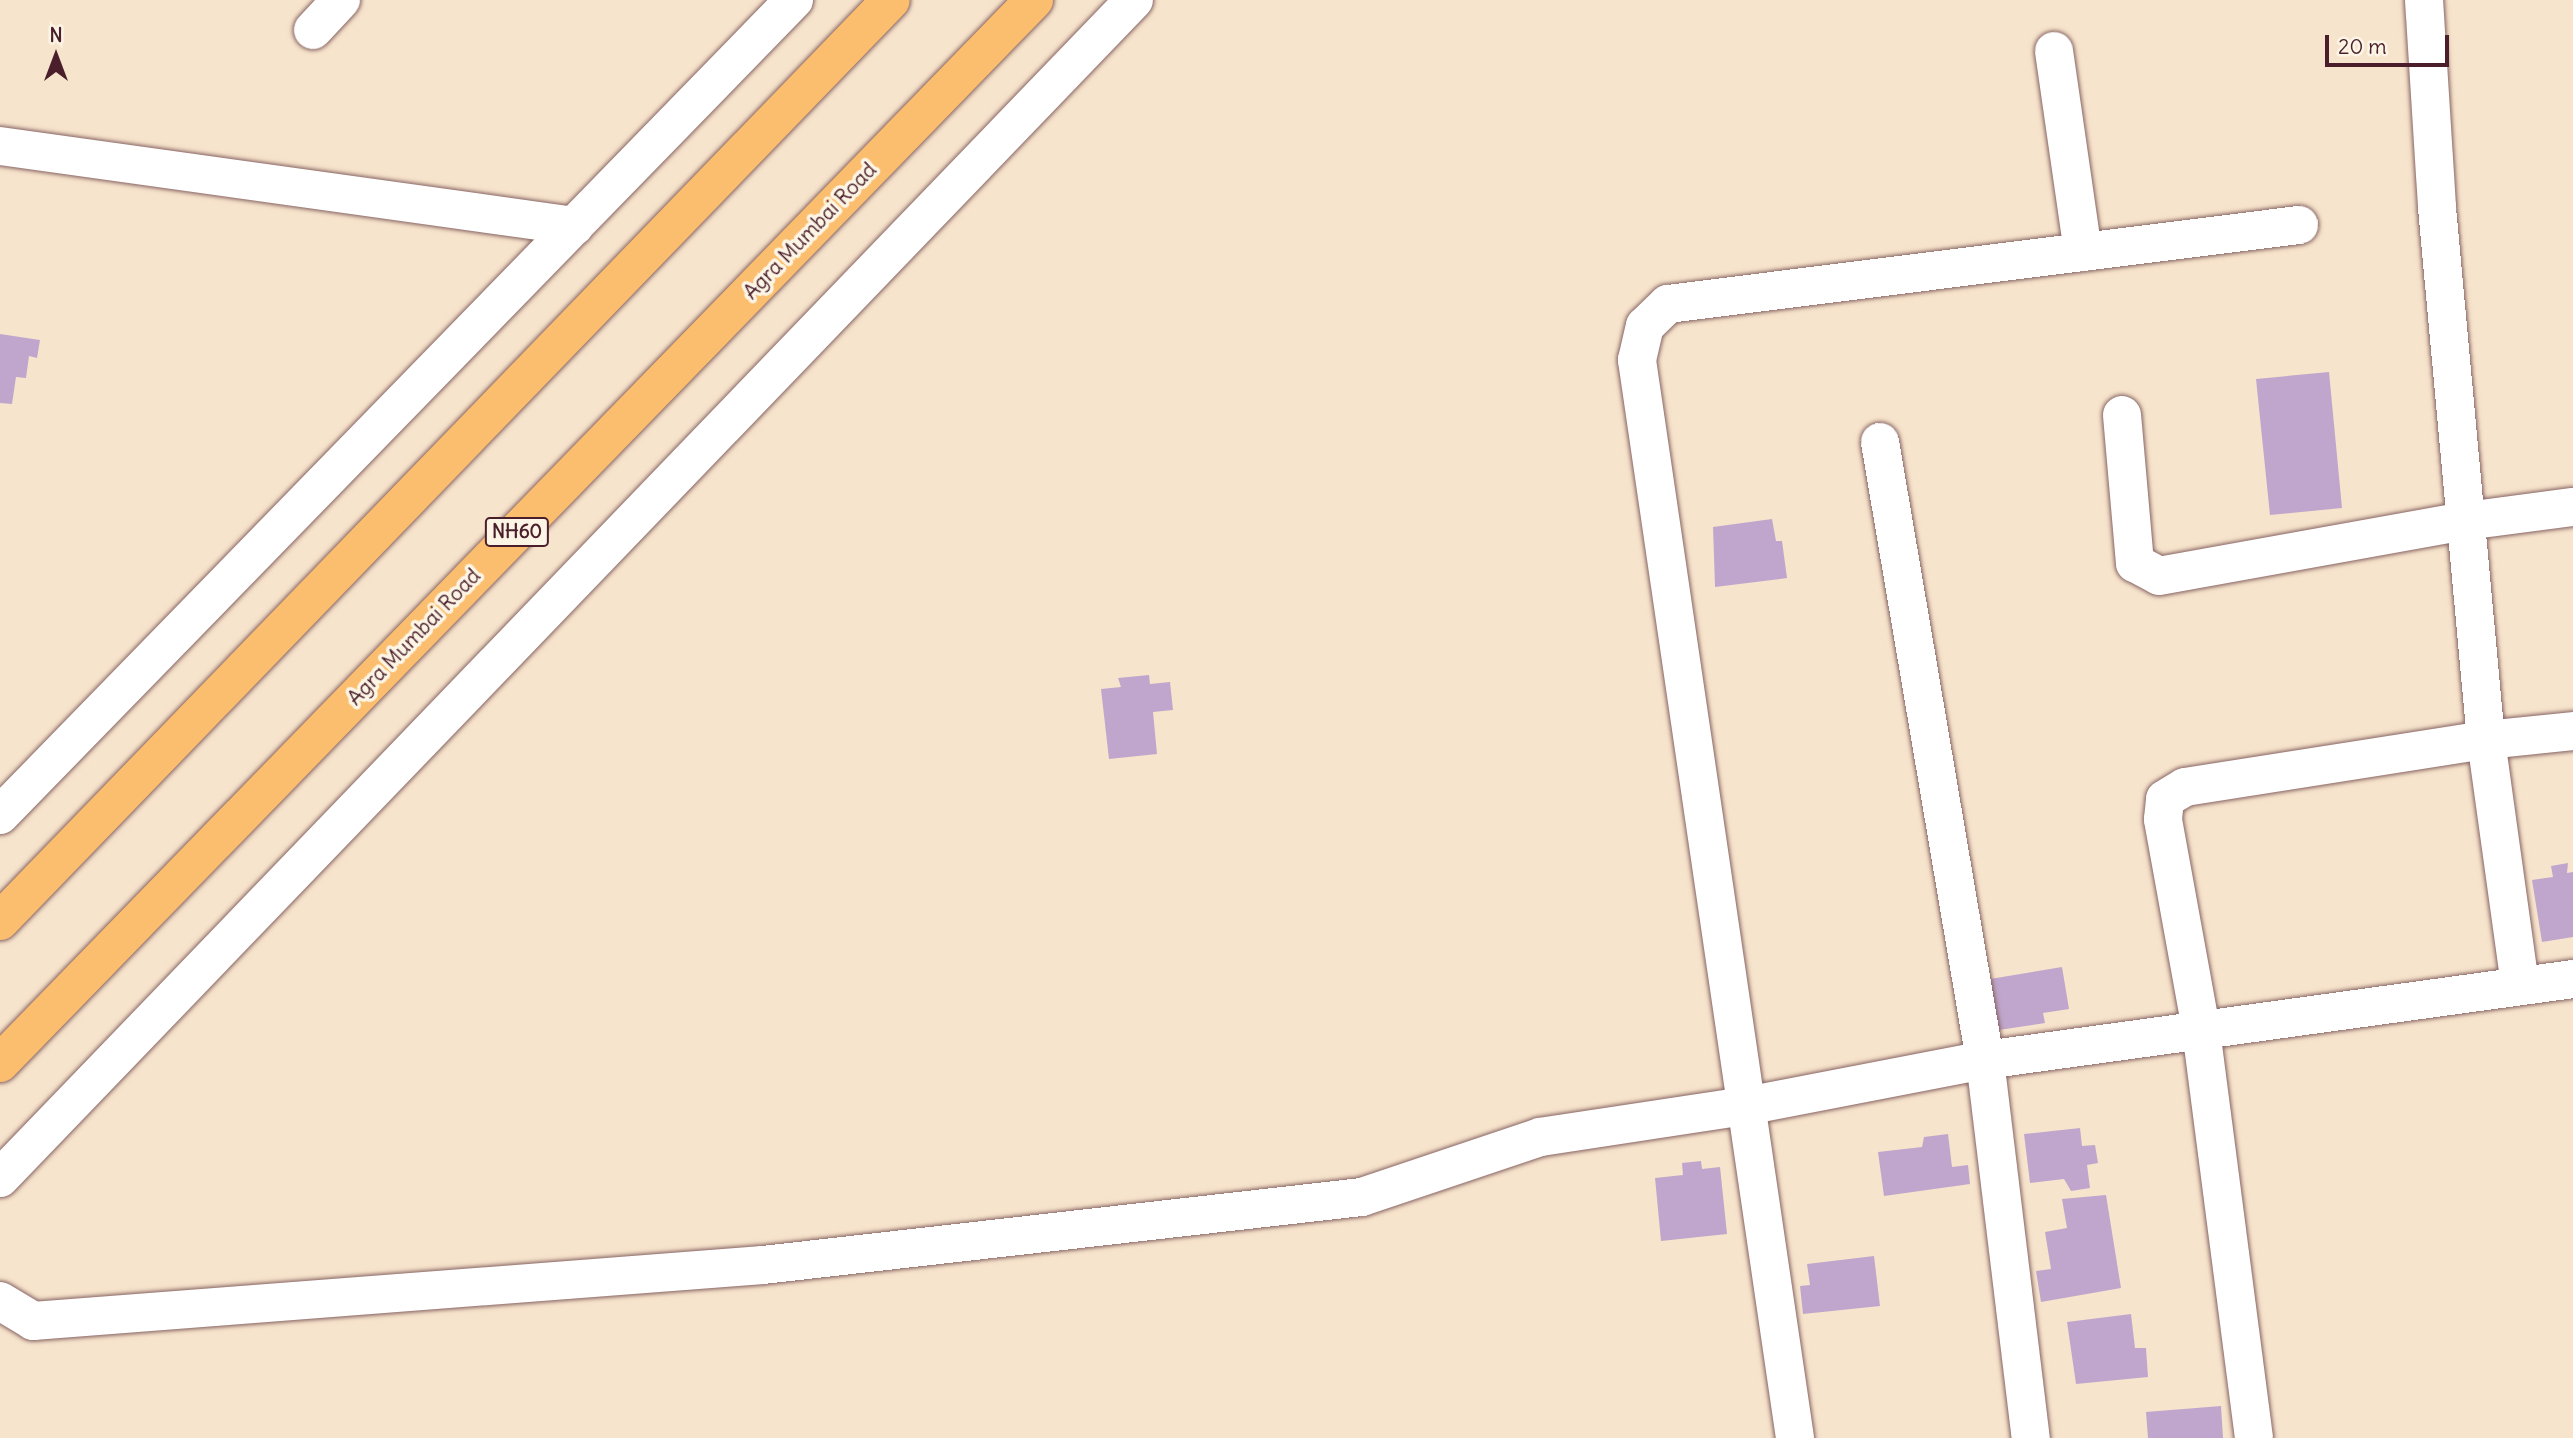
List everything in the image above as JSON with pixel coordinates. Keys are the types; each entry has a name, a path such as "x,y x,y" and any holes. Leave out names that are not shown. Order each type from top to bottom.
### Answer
{"highway":[{"path":"0,921 891,0"},
{"name":"Agra Mumbai Road","path":"0,1063 1034,0"}],"street":[{"path":"313,30 341,0"},
{"path":"0,815 794,0"},
{"path":"0,1178 1134,0"},
{"path":"2424,0 2437,208 2486,740 2520,986"},
{"path":"2054,51 2083,252"},
{"path":"0,146 574,226"},
{"path":"1795,1438 1637,360 1645,326 1668,304 2299,225"},
{"path":"2122,415 2135,563 2159,576 2466,522 2573,508"},
{"path":"1880,442 1984,1060 2031,1438"},
{"path":"2254,1438 2201,1029 2163,819 2165,799 2185,787 2486,740 2573,731"},
{"path":"0,1301 33,1321 763,1265 1362,1197 1540,1137 1746,1106 1984,1060 2573,979"}],"building":[{"path":"0,334 40,340 37,358 29,356 26,378 16,377 12,404 0,403"},
{"path":"2329,372 2342,508 2270,515 2256,379"},
{"path":"1772,519 1776,541 1782,541 1787,578 1715,587 1713,527"},
{"path":"1149,675 1150,684 1170,682 1173,710 1153,712 1157,754 1109,759 1101,689 1121,687 1118,678"},
{"path":"2568,863 2567,873 2573,872 2573,937 2542,942 2532,880 2553,877 2551,866"},
{"path":"2062,967 2069,1009 2043,1013 2045,1023 1999,1030 1990,979"},
{"path":"2080,1128 2082,1146 2095,1145 2098,1163 2087,1165 2090,1188 2071,1191 2064,1179 2030,1183 2024,1134"},
{"path":"1948,1134 1952,1167 1968,1165 1970,1184 1884,1196 1878,1152 1922,1147 1924,1137"},
{"path":"1701,1161 1702,1169 1720,1167 1727,1234 1661,1241 1655,1178 1683,1175 1682,1163"},
{"path":"2106,1195 2121,1288 2041,1302 2036,1271 2051,1269 2045,1232 2067,1228 2062,1199"},
{"path":"1874,1256 1880,1306 1803,1314 1800,1286 1810,1285 1807,1264"},
{"path":"2131,1314 2135,1348 2146,1348 2148,1377 2076,1384 2067,1322"},
{"path":"2221,1406 2223,1438 2148,1438 2146,1412"}]}
